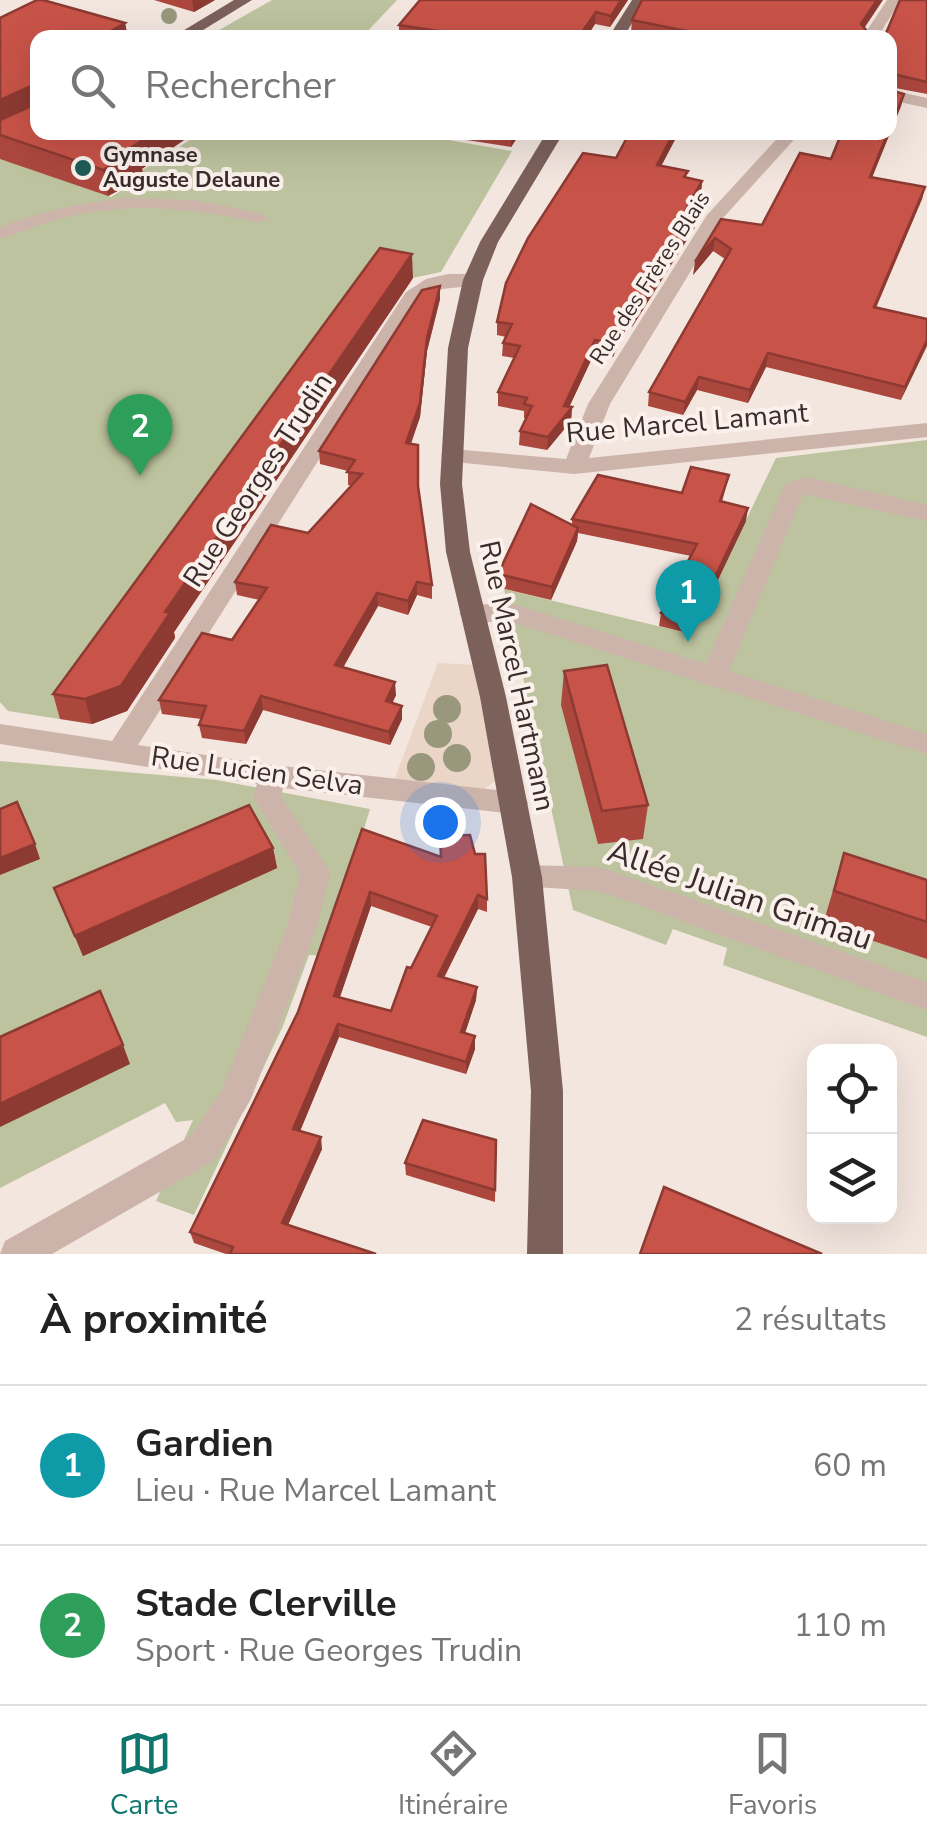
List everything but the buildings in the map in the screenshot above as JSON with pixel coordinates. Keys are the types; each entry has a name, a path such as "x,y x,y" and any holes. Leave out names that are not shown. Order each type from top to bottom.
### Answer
{"main road":[{"path":"192,30 245,0"},
{"path":"620,30 639,0"},
{"name":"Rue Marcel Hartmann","path":"545,1254 547,1091 527,877 458,552 452,456 458,348 473,280 488,242 551,140"}],"street":[{"path":"874,30 894,0"},
{"path":"897,96 927,102"},
{"name":"Rue des Frères Blais","path":"574,467 600,404 716,216 787,140"},
{"path":"0,234 31,220 117,203 205,203 259,218"},
{"name":"Rue Georges Trudin","path":"119,752 413,296 423,286 446,279 473,280"},
{"name":"Rue Marcel Lamant","path":"452,456 574,467 927,430"},
{"path":"713,678 794,488 808,484 927,513"},
{"path":"471,614 510,612 927,744"},
{"name":"Rue Lucien Selva","path":"0,734 272,776 514,804"},
{"path":"18,1254 203,1148 235,1098 303,924 315,872 267,796 272,776"},
{"name":"Allée Julian Grimau","path":"527,877 600,879 927,996"}],"green space":[{"path":"272,0 397,0 369,30 219,30"},
{"path":"190,140 449,140 512,151 441,272 412,278 119,714 92,724 8,711 0,702 0,158 111,197 143,177 136,174"},
{"path":"927,440 927,1037 723,965 727,948 673,929 666,945 573,910 504,589 691,634 776,458"},
{"path":"0,761 217,780 370,809 325,956 309,955 283,1026 194,1215 156,1201 193,1120 176,1122 165,1103 0,1188"}],"shaded area":[{"path":"438,663 476,665 499,778 483,790 394,781"}],"place":[{"name":"Gymnase Auguste Delaune","path":"83,168"},
{"name":"Stade Clerville","path":"140,476"},
{"name":"Gardien","path":"688,642"}]}
